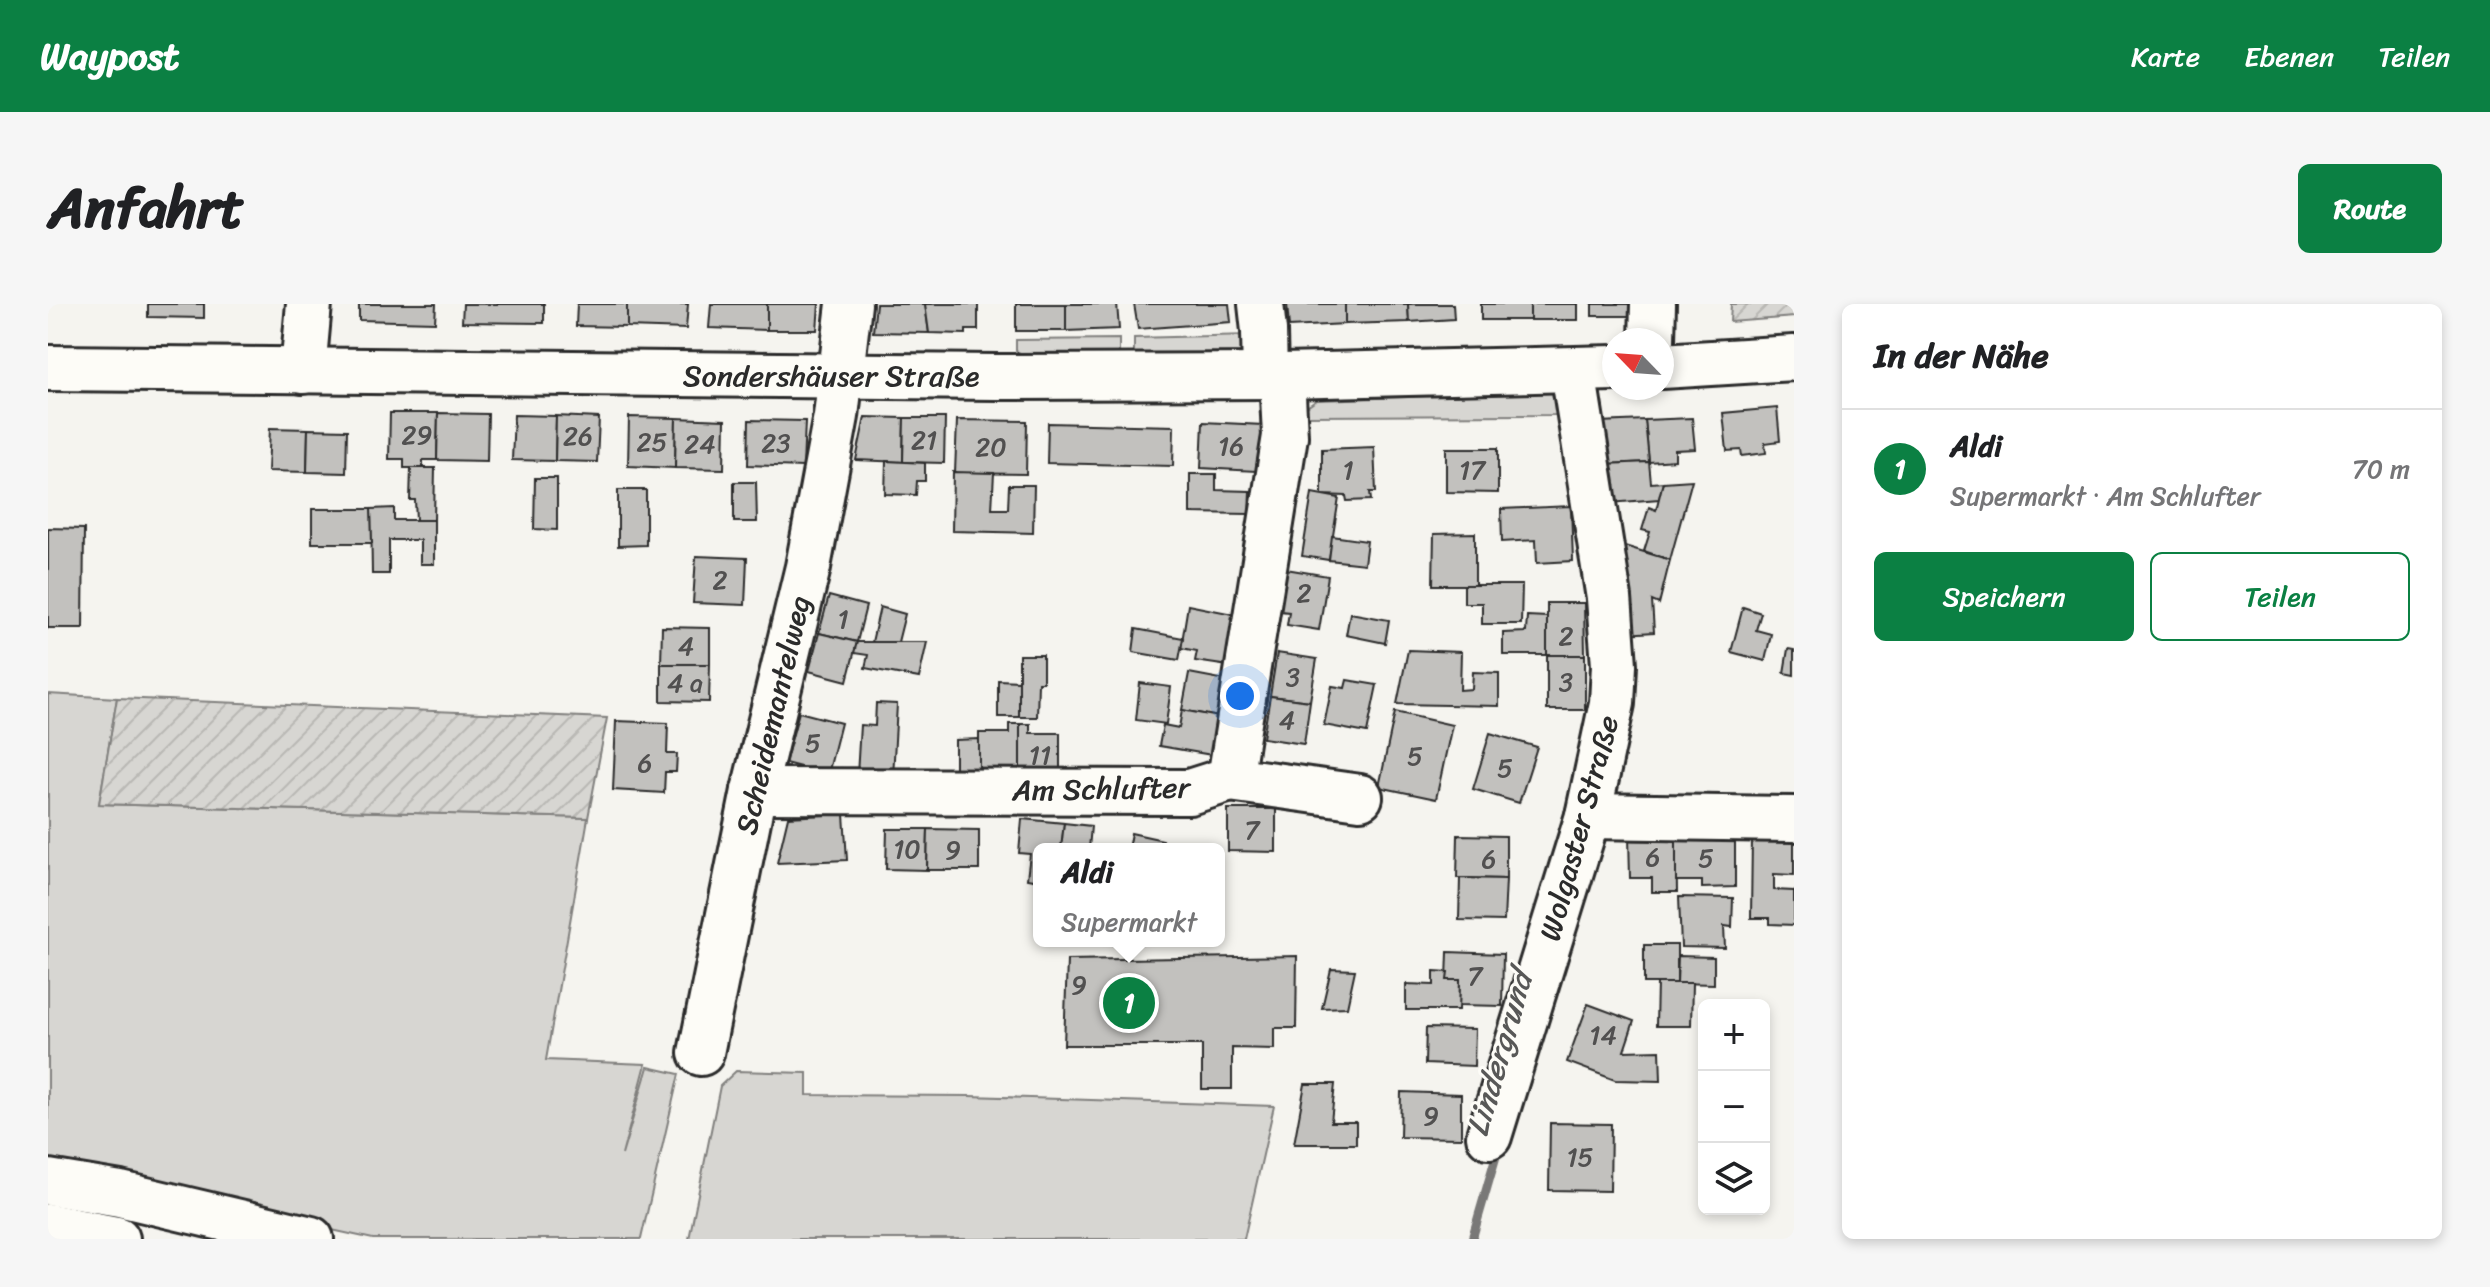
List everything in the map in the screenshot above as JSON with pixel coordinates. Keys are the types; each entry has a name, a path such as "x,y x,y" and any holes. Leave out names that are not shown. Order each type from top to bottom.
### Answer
{"main road":[{"path":"303,371 309,304"},
{"name":"Scheidemantelweg","path":"701,1053 754,791 808,567 842,376 849,304"},
{"name":"Am Schlufter","path":"754,791 1189,792 1230,779 1285,436 1261,304"},
{"path":"1652,328 1653,304"},
{"path":"1674,365 1794,358"},
{"name":"Sondershäuser Straße","path":"48,368 842,376 1273,376 1594,370"},
{"name":"Wolgaster Straße","path":"1489,1136 1588,816 1612,703 1614,665 1594,370"},
{"path":"1230,779 1360,797"},
{"path":"1588,816 1794,819"},
{"path":"48,1182 120,1194 311,1239"},
{"path":"48,1226 117,1239"}],"shaded area":[{"path":"1731,304 1794,304 1794,317 1730,322"},
{"path":"1250,335 1244,358 1134,359 1134,338"},
{"path":"1119,339 1119,358 1030,358 1016,351 1016,340"},
{"path":"1554,392 1559,395 1559,414 1555,415 1304,416 1307,407 1317,400"},
{"path":"48,694 117,698 99,804 588,818 546,1060 646,1064 622,1155 648,1067 679,1074 641,1239 373,1239 48,1170"},
{"path":"117,698 607,718 588,818 99,804"},
{"path":"736,1071 807,1073 807,1095 970,1096 1274,1106 1244,1239 689,1239 720,1086"}],"building":[{"path":"148,304 204,304 204,318 148,317"},
{"path":"359,304 436,304 435,322 359,320"},
{"path":"463,304 544,304 544,323 462,322"},
{"path":"577,304 627,304 627,327 576,326"},
{"path":"627,304 688,304 686,329 627,327"},
{"path":"711,304 767,304 767,330 709,328"},
{"path":"767,304 819,304 817,330 767,330"},
{"path":"876,304 925,304 929,333 873,332"},
{"path":"925,304 978,304 978,330 966,330 966,334 929,333"},
{"path":"1016,304 1066,304 1066,331 1016,331"},
{"path":"1066,304 1117,304 1119,329 1066,331"},
{"path":"1134,304 1229,304 1231,322 1138,329"},
{"path":"1287,304 1345,304 1345,324 1289,327"},
{"path":"1345,304 1408,304 1409,322 1345,324"},
{"path":"1408,304 1453,304 1454,319 1409,322"},
{"path":"1481,304 1530,304 1530,320 1481,320"},
{"path":"1530,304 1578,304 1578,320 1530,320"},
{"path":"1592,304 1631,304 1630,316 1592,316"},
{"path":"1777,408 1780,441 1765,443 1766,453 1742,456 1741,450 1727,451 1723,413"},
{"path":"390,413 438,413 437,460 423,460 423,468 404,468 404,459 389,459"},
{"path":"438,413 488,414 487,461 437,460"},
{"path":"514,415 556,416 555,461 512,460"},
{"path":"556,416 599,418 597,462 555,461"},
{"path":"629,417 676,418 675,468 628,466"},
{"path":"865,417 904,418 903,462 856,460"},
{"path":"676,418 725,420 724,469 675,468"},
{"path":"904,418 945,418 944,463 903,462"},
{"path":"1692,418 1695,449 1675,450 1675,460 1649,462 1645,420"},
{"path":"749,420 805,421 803,467 748,465"},
{"path":"957,420 1027,421 1026,474 955,473"},
{"path":"1645,420 1649,462 1606,464 1599,422"},
{"path":"1203,422 1263,425 1256,471 1201,468"},
{"path":"1048,423 1174,426 1173,466 1047,463"},
{"path":"270,428 308,429 307,472 268,471"},
{"path":"308,429 347,430 346,473 307,472"},
{"path":"1374,447 1376,492 1370,492 1371,500 1347,501 1346,496 1322,495 1322,449"},
{"path":"1446,448 1498,448 1498,493 1446,492"},
{"path":"886,461 925,463 925,481 917,481 916,495 885,494"},
{"path":"1649,462 1651,483 1663,482 1659,499 1610,503 1606,464"},
{"path":"411,468 435,468 434,520 416,520 415,500 410,500"},
{"path":"953,472 994,473 992,509 1008,509 1009,485 1034,485 1033,533 952,531"},
{"path":"1190,474 1216,474 1216,490 1250,491 1249,514 1190,513"},
{"path":"535,478 557,478 557,530 534,529"},
{"path":"1692,480 1670,560 1644,551 1650,532 1642,530 1649,507 1656,510 1663,482"},
{"path":"734,482 756,482 757,522 734,522"},
{"path":"618,490 646,490 646,545 618,546"},
{"path":"1312,493 1339,498 1329,560 1302,556"},
{"path":"1571,506 1573,561 1537,563 1536,540 1502,542 1501,509"},
{"path":"394,508 394,520 434,520 434,564 420,564 420,540 389,540 389,574 372,574 371,509"},
{"path":"312,509 371,509 372,543 312,543"},
{"path":"48,528 84,529 83,628 48,628"},
{"path":"1475,533 1475,585 1433,585 1434,534"},
{"path":"1332,536 1367,541 1364,564 1329,560"},
{"path":"1615,543 1670,560 1659,604 1652,601 1654,632 1625,634"},
{"path":"696,556 747,558 745,605 693,603"},
{"path":"1286,569 1328,576 1319,630 1287,625 1289,612 1280,611"},
{"path":"1464,585 1522,585 1521,624 1482,624 1482,603 1464,603"},
{"path":"829,596 866,606 857,642 819,633"},
{"path":"1547,603 1584,603 1585,655 1547,655"},
{"path":"1188,605 1238,615 1229,666 1195,661 1197,651 1181,648"},
{"path":"880,607 905,614 898,642 872,642"},
{"path":"1743,607 1761,613 1756,630 1771,634 1765,661 1731,652"},
{"path":"1350,613 1389,620 1385,643 1346,635"},
{"path":"1527,616 1547,617 1547,655 1503,655 1503,633 1526,632"},
{"path":"662,627 710,628 710,664 661,664"},
{"path":"1136,629 1183,638 1179,660 1133,652"},
{"path":"819,633 857,642 847,681 809,671"},
{"path":"857,642 927,642 919,678 865,668 868,655 854,653"},
{"path":"1788,649 1794,650 1794,675 1784,673"},
{"path":"1408,650 1461,652 1460,690 1472,689 1473,672 1499,673 1499,706 1397,704"},
{"path":"1277,653 1317,659 1310,701 1270,696"},
{"path":"1019,655 1043,655 1043,682 1038,682 1037,717 1019,717"},
{"path":"1547,655 1585,655 1585,710 1547,710"},
{"path":"661,664 710,664 709,702 661,701"},
{"path":"1189,673 1226,680 1219,717 1182,710"},
{"path":"998,680 1019,681 1019,717 998,717"},
{"path":"1347,680 1377,685 1367,733 1324,725 1332,686 1345,688"},
{"path":"1140,683 1171,687 1166,724 1136,720"},
{"path":"1270,696 1310,701 1304,744 1263,738"},
{"path":"876,703 897,704 893,777 857,775 860,725 875,726"},
{"path":"1182,710 1219,717 1212,755 1159,746 1163,725 1179,728"},
{"path":"799,712 841,723 828,774 785,763"},
{"path":"1395,712 1452,725 1436,799 1379,787"},
{"path":"616,721 668,723 667,754 677,754 676,772 665,772 664,793 613,790"},
{"path":"1009,724 1020,724 1020,776 979,776 979,733 1009,733"},
{"path":"1020,724 1030,724 1030,733 1060,733 1060,778 1020,776"},
{"path":"1490,733 1537,747 1519,803 1473,789"},
{"path":"979,739 979,776 955,776 955,740"},
{"path":"1228,809 1276,809 1276,852 1228,851"},
{"path":"844,814 847,860 777,863 788,817"},
{"path":"1022,819 1064,823 1062,843 1033,843 1033,880 1027,879 1030,854 1019,853"},
{"path":"1064,823 1091,826 1090,843 1062,843"},
{"path":"887,829 928,829 927,870 886,869"},
{"path":"928,829 979,830 979,870 927,870"},
{"path":"1131,833 1163,840 1163,843 1129,843"},
{"path":"1458,835 1506,836 1506,879 1457,878"},
{"path":"1676,835 1677,892 1652,892 1652,878 1630,878 1629,836"},
{"path":"1676,835 1735,835 1735,887 1702,888 1702,881 1676,881"},
{"path":"1752,837 1794,838 1794,875 1774,874 1774,890 1794,891 1794,925 1770,924 1770,918 1751,918"},
{"path":"1460,878 1506,879 1504,921 1459,920"},
{"path":"1679,897 1733,898 1732,927 1724,926 1725,948 1681,947"},
{"path":"1644,945 1677,945 1677,983 1644,983"},
{"path":"1448,952 1503,954 1502,1006 1459,1005 1460,980 1447,980"},
{"path":"1297,956 1296,1028 1274,1028 1274,1049 1232,1048 1232,1089 1202,1089 1202,1045 1064,1045 1067,960"},
{"path":"1678,956 1714,957 1714,984 1677,983"},
{"path":"1331,969 1355,970 1347,1007 1322,1008"},
{"path":"1434,971 1448,972 1447,980 1460,980 1459,1010 1406,1010 1406,984 1434,985"},
{"path":"1657,983 1692,983 1691,1026 1656,1026"},
{"path":"1588,1004 1634,1021 1624,1051 1660,1050 1661,1081 1615,1080 1567,1062"},
{"path":"1426,1028 1475,1029 1474,1066 1425,1064"},
{"path":"1305,1084 1335,1084 1331,1122 1356,1122 1356,1144 1294,1144"},
{"path":"1401,1092 1461,1094 1461,1138 1400,1137"},
{"path":"1550,1123 1611,1124 1610,1191 1549,1190"}],"waterway":[{"name":"Lindergrund","path":"1472,1239 1499,1146"}],"place":[{"name":"Aldi","path":"1129,1003"}]}
